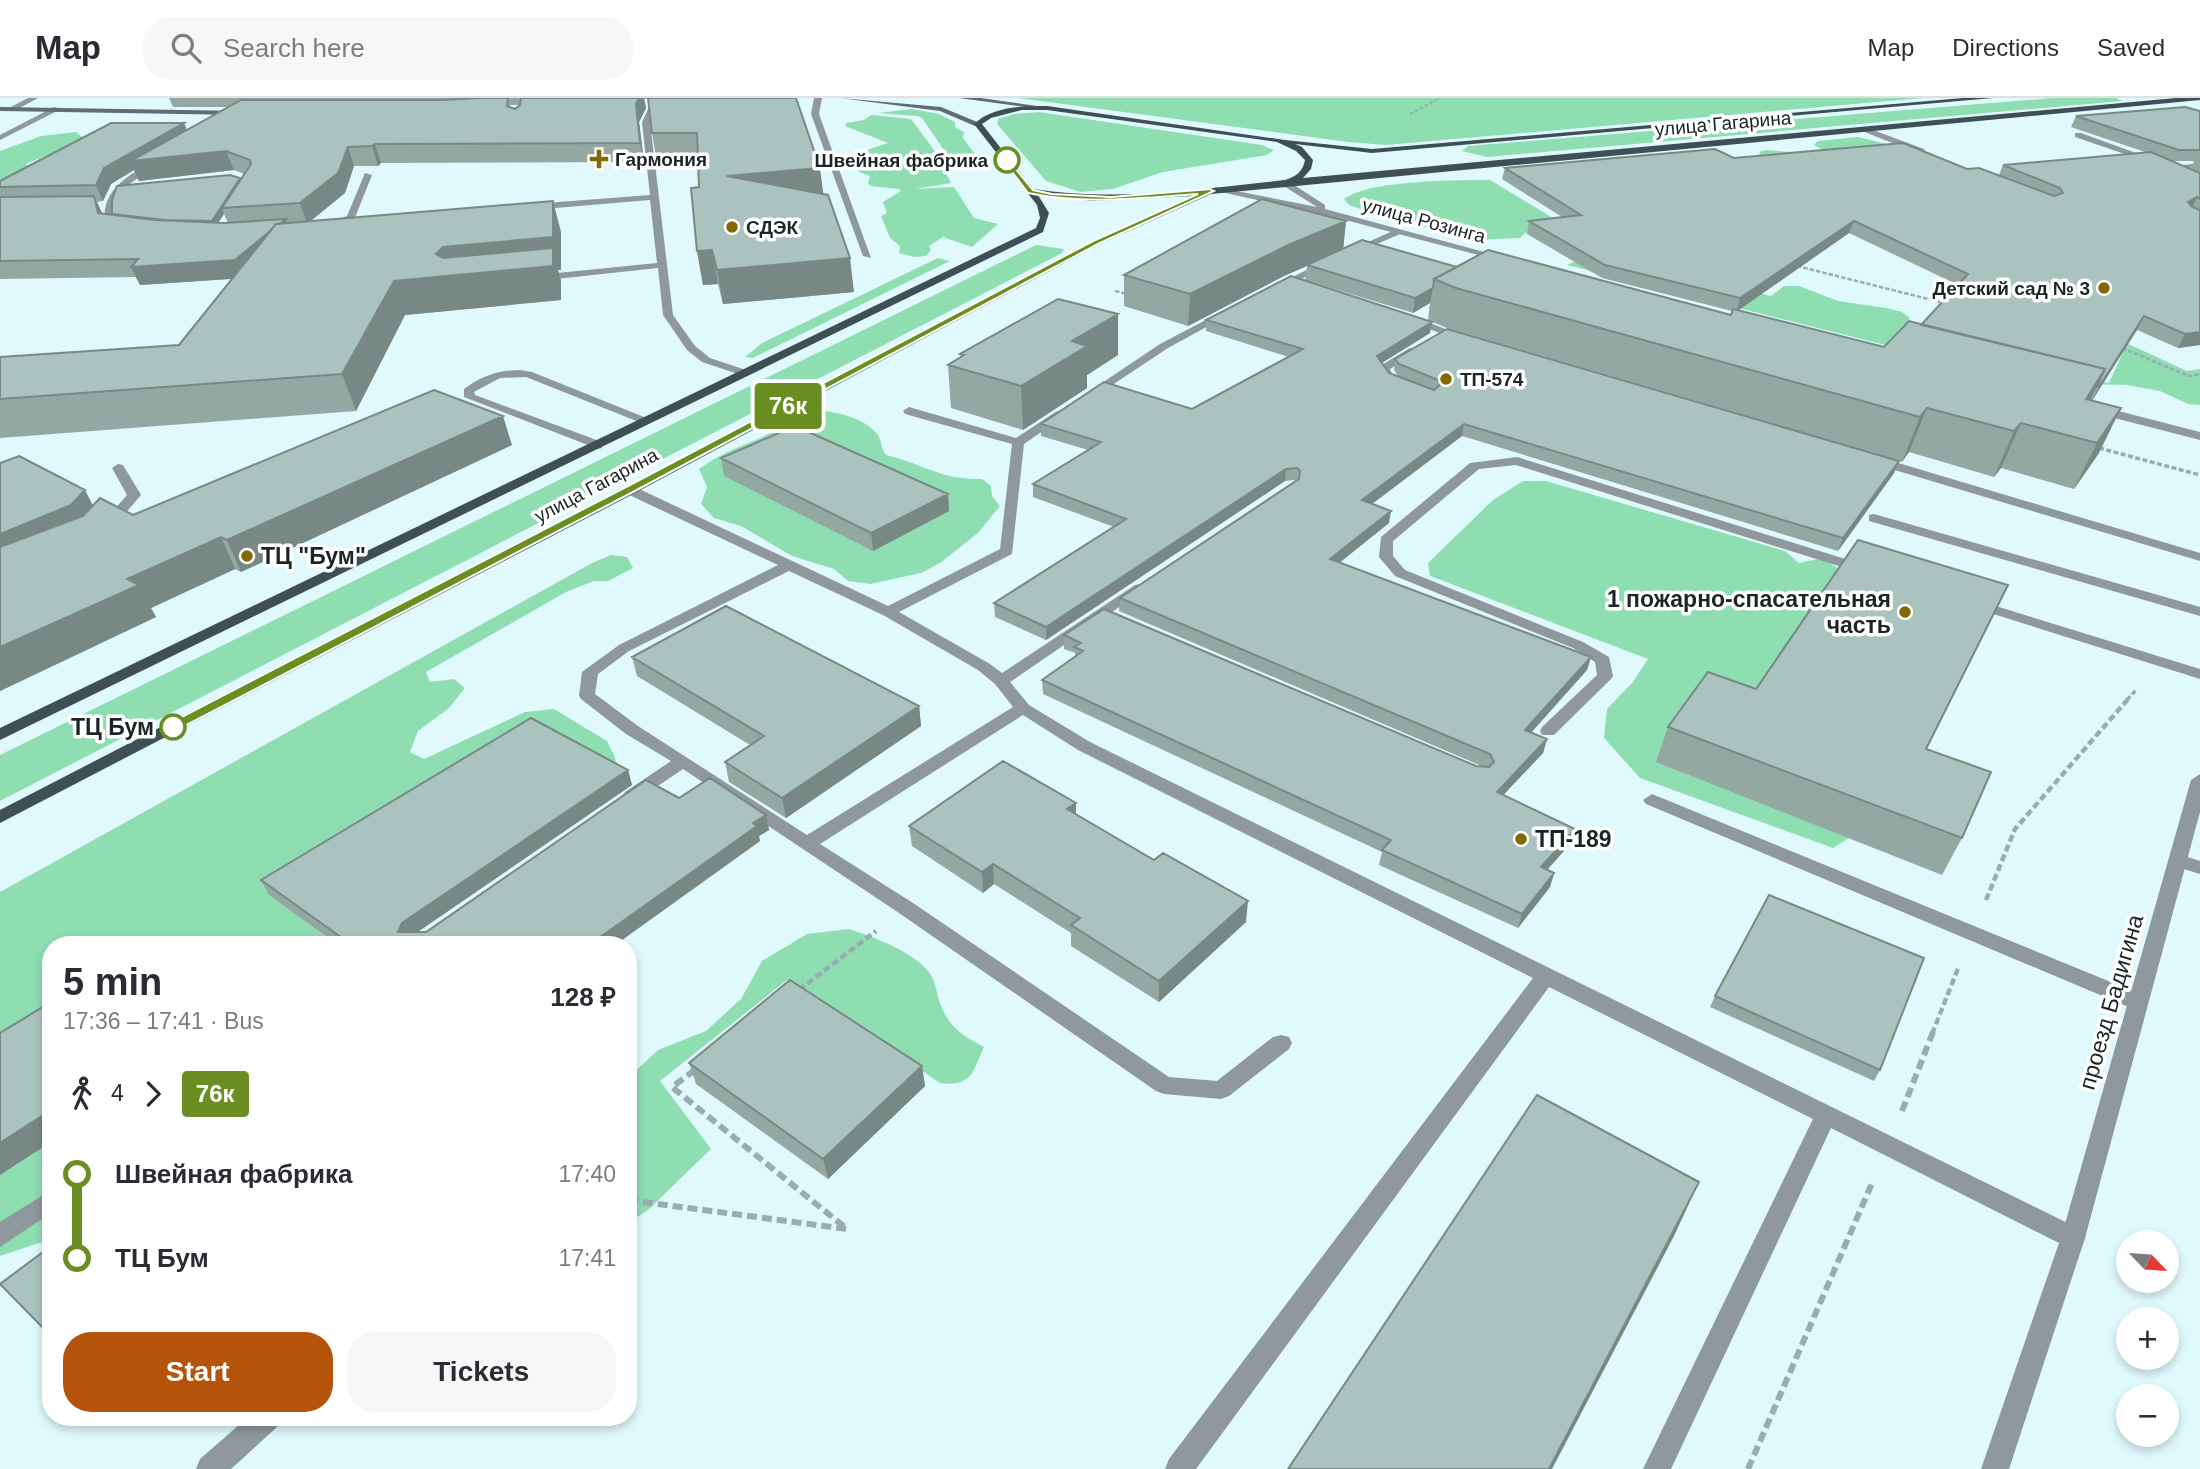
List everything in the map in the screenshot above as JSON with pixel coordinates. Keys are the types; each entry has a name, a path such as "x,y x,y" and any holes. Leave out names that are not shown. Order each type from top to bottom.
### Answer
{"main road":[{"path":"844,98 941,109 978,124 1030,191"},
{"path":"963,98 1047,108"},
{"name":"улица Гагарина","path":"978,124 988,116 1002,111 1047,108 1372,150 1989,98"},
{"name":"улица Гагарина","path":"1030,191 1073,198 1111,199 2200,98"},
{"path":"640,105 667,104"},
{"path":"0,108 258,113"},
{"path":"1279,140 1299,149 1309,160 1304,174 1288,182"},
{"name":"улица Гагарина","path":"0,817 630,490 1095,243 1213,190"},
{"name":"улица Гагарина","path":"0,735 1040,230 1046,217 1045,207 1030,191"}],"street":[{"path":"11,108 34,98"},
{"path":"818,98 815,114 868,256"},
{"path":"654,105 646,122 668,315 691,348 706,360 746,373"},
{"path":"0,138 57,108"},
{"path":"222,124 244,113"},
{"path":"1866,129 1929,155"},
{"path":"2078,135 2172,167 2190,178"},
{"path":"136,231 109,225 108,207 115,188 160,161"},
{"path":"2172,167 2200,165"},
{"path":"324,229 351,218 368,175"},
{"path":"1288,182 1331,213"},
{"path":"115,188 141,186"},
{"path":"1213,190 1331,213"},
{"path":"521,208 655,197"},
{"path":"95,207 108,207"},
{"name":"улица Розинга","path":"1331,213 1517,262 1507,268"},
{"path":"1266,292 1397,232"},
{"path":"519,279 662,265"},
{"path":"1289,280 1314,288"},
{"path":"909,411 1018,442 1164,346 1232,310"},
{"path":"1426,313 1408,318 1484,344"},
{"path":"1432,340 1444,332"},
{"path":"1413,388 1392,380 1384,368 1420,346"},
{"path":"598,445 470,397 468,391 499,375 514,372 528,374 648,421"},
{"path":"2085,407 2200,436"},
{"path":"888,612 1007,551 1018,442"},
{"path":"1855,455 2200,557"},
{"path":"1548,731 1605,676 1603,660 1578,645 1400,573 1386,557 1386,540 1475,466 1517,461 1885,576"},
{"path":"102,533 134,495 118,468"},
{"path":"630,490 888,612 985,667 1001,681 1023,708 1084,746 2073,1238"},
{"path":"1874,518 2200,612"},
{"path":"789,565 624,648 590,672 587,696 632,730 906,908 1164,1085 1221,1090 1281,1042"},
{"path":"1001,681 1109,616 1158,576"},
{"path":"1963,600 2200,674"},
{"path":"807,844 1023,708"},
{"path":"617,807 683,761"},
{"name":"проезд Бадигина","path":"1995,1469 2073,1238 2200,780"},
{"path":"1652,800 2138,1002"},
{"path":"2178,860 2200,868"},
{"path":"1178,1469 1546,976"},
{"path":"1657,1469 1826,1115"},
{"path":"0,1236 42,1206"},
{"path":"210,1469 258,1426"}],"path":[{"path":"1789,264 1950,305"},
{"path":"1115,291 1128,294"},
{"path":"2112,345 2189,376 2200,374"},
{"path":"2092,446 2200,475"},
{"path":"1748,1469 1888,1146 2015,829 2160,662"},
{"path":"789,998 906,908"},
{"path":"637,1201 847,1229 672,1087 704,1063"}],"green space":[{"path":"1018,98 1923,98 1386,145"},
{"path":"2052,98 2116,98 2122,101 1487,157 1462,151 1468,146"},
{"path":"912,109 939,114 955,122 956,128 964,132 963,138 978,158 968,159 946,153 922,118 878,113"},
{"path":"1039,112 1262,145 1274,150 1267,155 1163,172 1113,189 1081,192 1046,181 997,124 998,119 1014,114"},
{"path":"871,115 911,119 937,154 951,183 915,189 954,187 974,218 998,224 972,247 943,237 929,246 931,250 926,256 914,257 899,253 900,246 890,238 881,216 887,213 883,202 901,191 871,186 868,183 870,176 856,168 868,155 867,150 888,143 845,126 846,123 864,120"},
{"path":"76,132 82,137 65,148 26,164 27,168 0,186 0,151 41,136"},
{"path":"1858,137 1907,149 1938,164 1934,166 1901,152 1787,164 1819,180 1824,189 1808,194 1779,186 1781,171 1757,158 1761,151 1767,150 1823,155 1825,151 1814,145 1818,141"},
{"path":"1490,180 1558,221 1520,238 1475,240 1366,211 1349,205 1344,199 1373,188 1392,185"},
{"path":"1036,245 1064,249 1062,253 0,801 0,755"},
{"path":"938,258 950,261 753,358 745,357 762,343"},
{"path":"1582,258 1722,284 1771,296 1784,286 1799,286 1838,301 1902,312 1909,317 1910,337 2109,383 2123,352 2016,327 2046,306 2187,371 2200,369 2200,405 2188,404 2160,391 2127,385 2036,383 1567,265"},
{"path":"817,411 841,414 866,424 878,435 886,455 954,477 982,479 991,486 992,496 1000,506 978,533 940,563 921,573 870,584 848,581 834,569 792,556 741,526 714,518 701,504 707,487 699,469 727,452"},
{"path":"1523,481 1546,481 1785,551 1799,563 1822,558 1845,573 1849,838 1833,848 1640,778 1604,738 1607,709 1633,682 1648,659 1430,576 1428,563 1493,500"},
{"path":"611,555 627,557 633,568 608,581 594,581 566,592 426,672 430,682 454,679 465,688 449,708 418,731 410,752 424,759 525,712 554,709 607,741 615,757 617,777 270,895 326,936 42,936 42,1242 0,1256 0,892 592,563"},
{"path":"849,929 895,947 917,960 933,980 940,1003 952,1025 984,1047 970,1076 959,1083 940,1083 787,980 660,1081 711,1149 648,1210 637,1217 637,1070 658,1050 706,1031 741,999 762,961 807,934"}],"building":[{"path":"508,98 507,106 515,109 520,105 521,98 639,98 636,104 640,143 375,144 348,147 338,173 300,203 222,208 251,164 250,160 226,151 131,161 241,100"},
{"path":"648,98 796,98 820,168 727,176 828,195 850,258 717,270 712,250 697,251 691,188 699,187 697,133 652,133"},
{"path":"2185,107 2200,111 2200,150 2179,150 2076,116"},
{"path":"111,123 184,123 104,168 96,185 0,187 0,181"},
{"path":"1903,143 1967,169 1979,168 2054,196 2063,193 2060,188 2003,165 2151,152 2200,173 2200,199 2197,197 2188,202 2200,210 2200,332 2185,334 2144,316 2097,387 2105,369 1921,325 1968,274 1854,221 1740,298 1605,265 1529,221 1581,215 1505,168 1715,149 1734,158"},
{"path":"230,175 240,178 212,221 165,220 112,214 112,200 117,186"},
{"path":"94,196 98,213 155,220 225,223 286,219 276,224 235,260 131,267 138,259 0,261 0,197"},
{"path":"1262,199 1346,221 1286,246 1190,294 1124,275"},
{"path":"553,201 553,237 443,247 436,254 443,258 553,248 553,266 394,281 342,374 0,399 0,357 179,345 276,224"},
{"path":"1362,240 1457,267 1434,279 1433,288 1415,298 1307,265"},
{"path":"1488,250 1731,315 1733,309 1884,347 1909,321 2105,369 2086,399 2121,408 2097,443 2021,423 2014,431 1927,408 1920,417 1456,288 1434,279"},
{"path":"1291,276 1432,322 1377,356 1389,373 1434,390 1443,382 1399,364 1395,359 1447,329 1899,461 1843,538 1464,424 1362,500 1391,511 1330,559 1591,657 1525,730 1547,739 1497,792 1575,829 1541,867 1554,873 1522,914 1382,850 1391,840 1042,680 1083,651 1074,647 1081,643 1064,635 1104,609 1476,766 1489,767 1494,762 1490,754 1120,598 1299,479 1300,471 1297,468 1286,469 1046,627 994,603 1126,519 1033,484 1101,442 1041,424 1104,382 1192,409 1303,349 1206,320"},
{"path":"1058,299 1118,314 1072,341 1087,346 1021,386 948,365 964,355 960,354"},
{"path":"434,390 503,416 227,540 221,537 127,579 139,585 0,647 0,547 83,516 100,498 133,515"},
{"path":"795,426 948,494 871,533 721,458"},
{"path":"19,456 85,490 71,505 0,534 0,463"},
{"path":"1858,540 2008,585 1926,749 1991,772 1962,838 1668,727 1708,672 1756,689"},
{"path":"726,606 919,706 782,798 725,762 764,736 632,657"},
{"path":"531,718 628,770 402,923 398,932 426,932 646,780 679,798 710,778 766,815 753,823 757,826 602,936 339,936 261,880"},
{"path":"1003,761 1076,803 1067,809 1154,860 1163,853 1248,901 1159,981 1071,925 1080,918 993,864 982,872 909,826"},
{"path":"1769,895 1924,958 1880,1070 1715,996"},
{"path":"790,980 922,1066 823,1159 689,1063"},
{"path":"42,1007 42,1116 0,1143 0,1033"},
{"path":"1537,1095 1699,1182 1549,1469 1288,1469"},
{"path":"42,1253 42,1327 0,1284"}],"bus line":[{"name":"76к","path":"173,727 630,490 1095,243 1210,191 1111,199 1052,196 1030,191 1007,160"}],"place":[{"name":"Гармония","path":"599,159"},
{"name":"Швейная фабрика","path":"1007,160"},
{"name":"СДЭК","path":"732,227"},
{"name":"Детский сад № 3","path":"2104,288"},
{"name":"ТП-574","path":"1446,379"},
{"name":"ТЦ \"Бум\"","path":"247,556"},
{"name":"1 пожарно-спасательная часть","path":"1905,612"},
{"name":"ТЦ Бум","path":"173,727"},
{"name":"ТП-189","path":"1521,839"}]}
